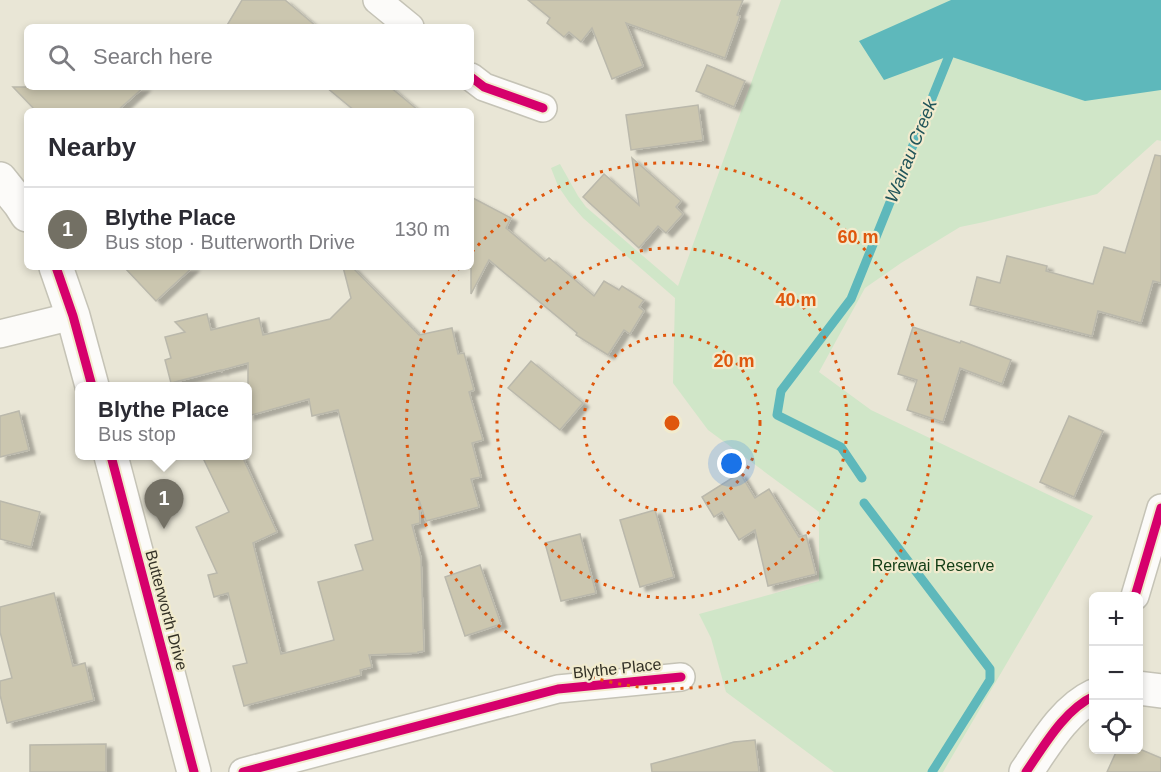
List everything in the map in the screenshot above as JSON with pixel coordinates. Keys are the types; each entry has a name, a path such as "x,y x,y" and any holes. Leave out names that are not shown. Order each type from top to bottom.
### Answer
{"street":[{"path":"377,0 406,24"},
{"path":"474,79 484,87 543,108"},
{"path":"0,179 24,210"},
{"path":"57,270 73,316 91,382"},
{"path":"0,334 73,316"},
{"name":"Butterworth Drive","path":"112,460 194,772"},
{"path":"1136,592 1161,508"},
{"name":"Blythe Place","path":"243,772 558,689 681,677"},
{"path":"1143,689 1161,691"},
{"path":"1026,772 1067,716 1089,698"}],"green space":[{"name":"Rerewai Reserve","path":"781,0 1161,0 1161,141 1157,140 1097,194 960,227 901,263 865,288 819,372 871,410 1093,516 943,772 834,772 726,692 711,638 699,614 819,581 819,512 708,430 673,383 675,298 583,218 558,186 551,168 560,164 586,207 678,286"}],"water":[{"path":"951,0 1161,0 1161,90 1085,101 949,56 884,80 859,41"}],"building":[{"path":"242,0 285,0 313,24 228,24"},
{"path":"528,0 743,0 737,15 740,16 725,58 626,23 643,66 612,79 592,28 581,42 569,32 564,37 547,23 550,18"},
{"path":"707,65 745,81 734,107 696,91"},
{"path":"13,87 24,87 24,90 141,90 120,108 33,108"},
{"path":"330,90 394,90 415,108 351,108"},
{"path":"698,105 703,140 631,150 626,115"},
{"path":"1155,155 1161,156 1161,283 1153,281 1141,323 1098,311 1092,336 970,305 977,277 1000,283 1007,256 1047,266 1046,271 1093,284 1104,247 1125,253"},
{"path":"632,158 681,201 676,207 683,214 666,233 658,226 639,248 583,197 604,174 639,205"},
{"path":"474,199 511,218 506,228 545,261 549,258 594,296 604,281 619,290 622,286 644,300 639,307 644,311 630,334 624,330 608,355 576,335 577,333 489,260 471,294 471,270 474,270"},
{"path":"127,270 190,270 156,301"},
{"path":"344,270 355,270 419,335 452,328 458,354 464,353 474,390 469,392 483,440 472,443 481,477 471,479 479,507 426,521 419,500 420,523 412,525 421,558 424,651 369,655 372,667 360,670 361,675 244,706 233,666 247,663 228,593 214,597 208,575 217,573 196,527 229,512 204,460 244,460 277,532 253,543 281,654 334,640 318,582 363,570 355,545 373,540 338,410 312,416 309,399 252,415 252,382 248,382 248,363 222,370 222,372 221,370 171,382 165,360 171,358 165,337 185,332 175,322 207,314 211,330 259,318 263,335 330,319 351,298"},
{"path":"913,327 960,343 961,341 1011,360 1002,384 960,368 943,422 907,410 917,380 898,374"},
{"path":"531,361 583,403 560,430 508,388"},
{"path":"19,411 29,450 0,457 0,416"},
{"path":"1069,416 1103,431 1074,497 1040,482"},
{"path":"740,473 755,498 769,489 799,537 806,535 816,574 768,586 755,530 739,540 722,512 714,517 702,497"},
{"path":"0,501 40,512 31,547 0,539"},
{"path":"655,510 674,577 640,587 620,520"},
{"path":"580,534 596,593 561,601 545,543"},
{"path":"480,565 501,624 465,636 445,577"},
{"path":"54,593 73,666 85,663 94,700 7,723 0,695 0,681 12,678 0,632 0,607"},
{"path":"755,740 759,772 652,772 651,764 734,742"},
{"path":"106,744 106,772 30,772 30,745"},
{"path":"1143,750 1161,758 1161,772 1107,772 1115,754 1143,754"}],"waterway":[{"name":"Wairau Creek","path":"862,478 841,447 777,415 781,391 851,299 949,56"},
{"name":"Wairau Creek","path":"864,503 990,669 990,680 932,772"}],"cycle path":[{"path":"474,79 484,87 543,108"},
{"path":"57,270 73,316 91,382"},
{"path":"112,460 194,772"},
{"path":"1136,592 1161,508"},
{"path":"243,772 558,689 681,677"},
{"path":"1026,772 1064,719 1089,699"}],"place":[{"name":"Blythe Place","path":"164,529"}]}
